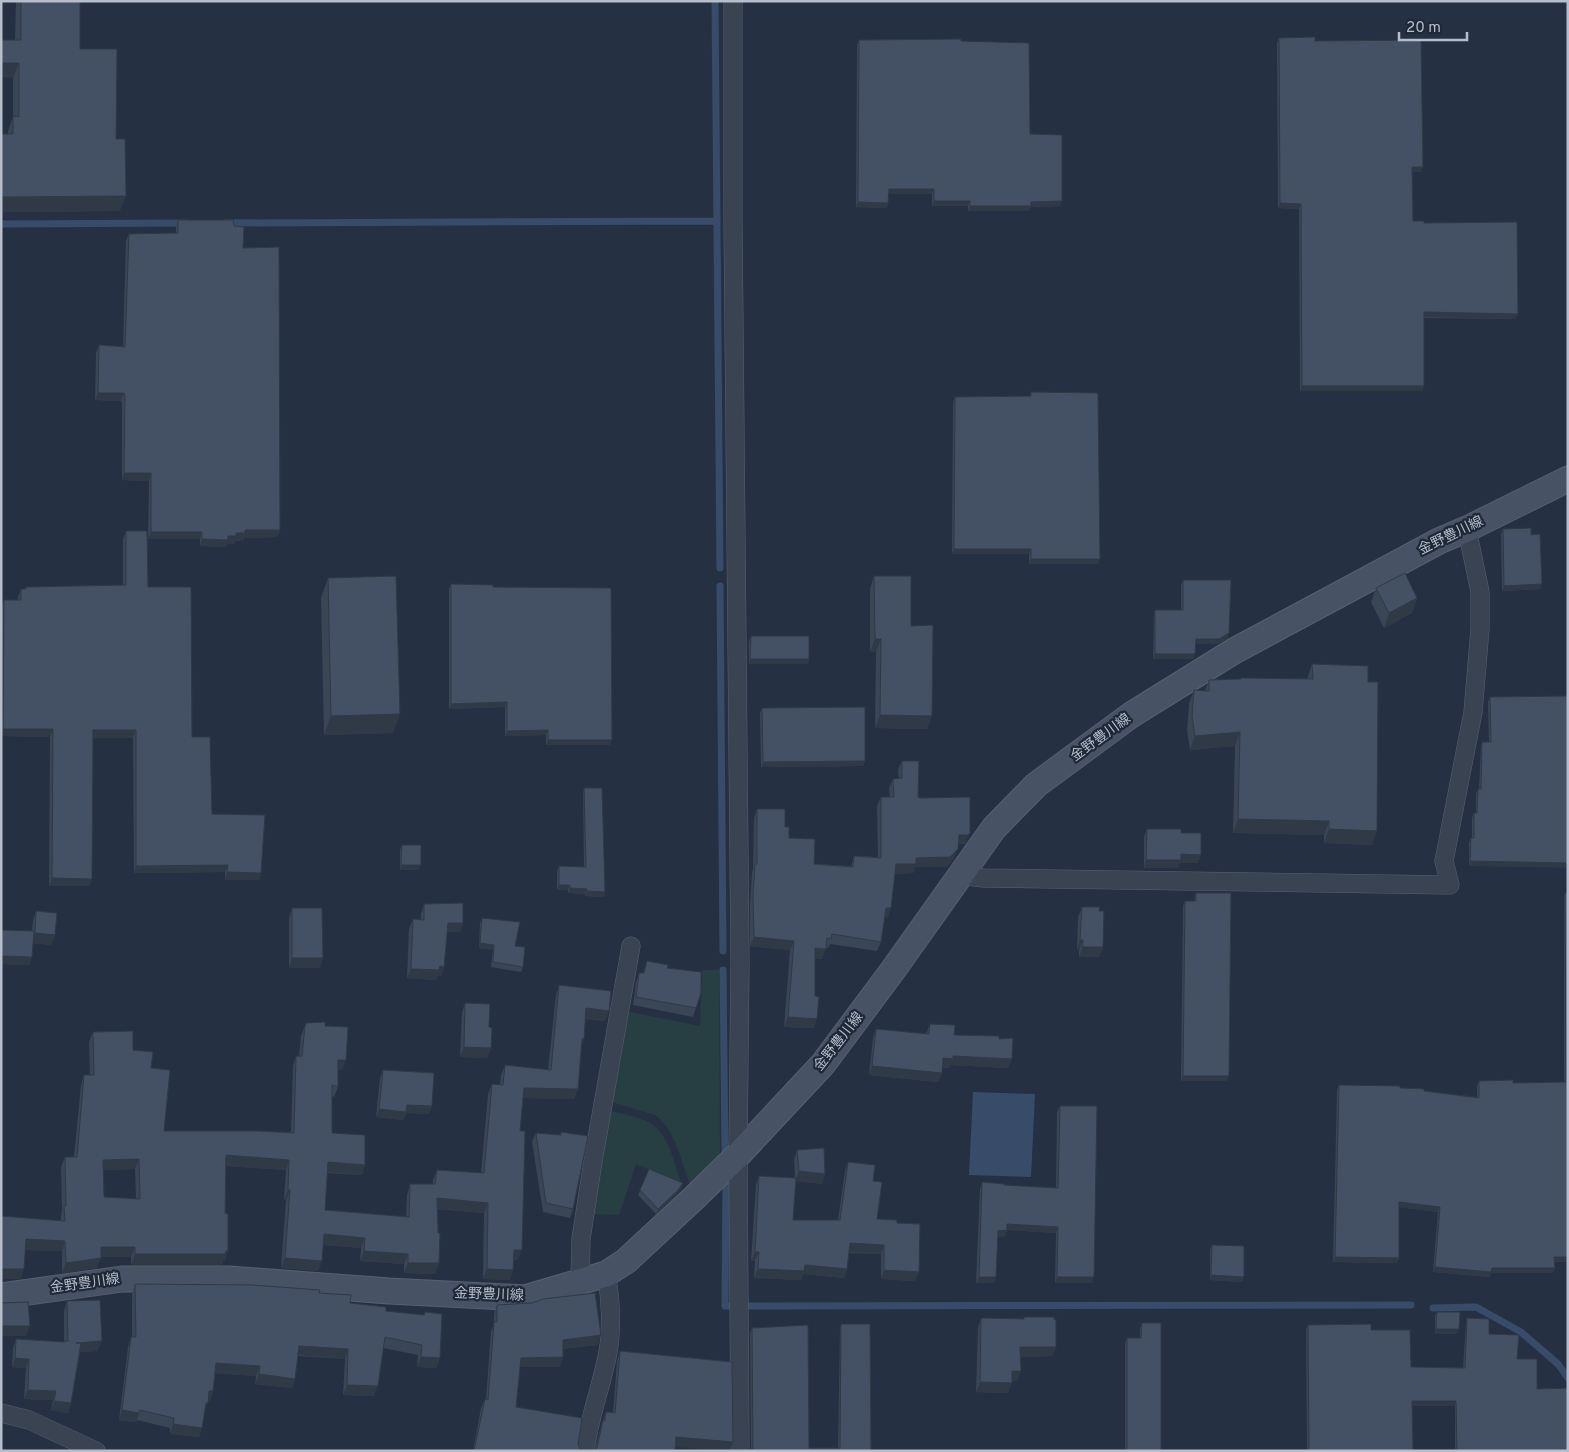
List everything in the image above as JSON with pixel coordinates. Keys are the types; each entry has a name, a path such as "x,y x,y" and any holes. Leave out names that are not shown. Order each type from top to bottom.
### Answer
{"main road":[{"name":"金野豊川線","path":"1,1296 122,1279 229,1279 389,1291 526,1298 606,1274 626,1261 738,1155 823,1064 994,828 1036,785 1132,715 1234,651 1439,541 1467,529 1568,478"}],"street":[{"path":"733,1 740,952 738,1155 740,1451"},
{"path":"961,875 983,878 1450,885 1444,861 1472,712 1480,629 1480,592 1467,529"},
{"path":"580,1282 581,1239 631,946"},
{"path":"585,1451 588,1431 608,1351 610,1296 606,1274"},
{"path":"1,1413 29,1420 96,1451"}],"green space":[{"path":"702,970 719,970 720,1156 690,1185 673,1137 662,1121 655,1115 611,1102 625,1011 700,1026"},
{"path":"610,1111 644,1120 659,1130 672,1155 681,1182 636,1164 619,1215 593,1214"}],"water":[{"path":"973,1092 1035,1094 1031,1177 969,1175"}],"building":[{"path":"21,1 80,1 80,49 117,49 116,139 125,139 126,196 1,197 1,134 13,134 13,116 19,117 19,63 1,63 1,40 21,40"},
{"path":"1315,37 1315,41 1421,40 1423,167 1412,167 1413,221 1424,221 1424,223 1517,222 1518,314 1424,312 1424,386 1302,386 1301,204 1280,203 1279,38"},
{"path":"961,39 961,41 1029,43 1030,134 1062,135 1062,201 1031,202 1031,206 970,206 970,201 934,201 934,189 889,189 888,203 858,202 859,40"},
{"path":"178,220 233,220 234,226 244,227 243,248 279,247 280,530 245,530 245,533 236,533 236,536 228,536 228,540 202,539 202,532 151,532 151,473 124,473 125,395 124,393 98,393 99,345 125,347 129,234 178,233"},
{"path":"1031,392 1098,393 1100,559 1031,559 1031,549 954,549 955,397 1031,396"},
{"path":"1531,528 1531,535 1540,534 1542,584 1504,586 1503,529"},
{"path":"126,531 147,531 148,587 191,587 192,737 210,737 212,814 265,815 261,873 227,872 228,865 136,866 136,730 93,730 92,879 52,878 53,729 3,729 4,600 21,600 21,589 26,589 26,587 126,585"},
{"path":"1405,573 1417,598 1389,613 1376,588"},
{"path":"396,576 400,714 331,716 328,578"},
{"path":"874,576 911,576 911,626 933,625 932,716 880,715 881,639 875,639"},
{"path":"1183,580 1231,580 1229,633 1219,639 1196,639 1195,654 1155,654 1155,610 1183,610"},
{"path":"451,584 493,585 493,587 611,588 612,740 548,740 548,730 507,731 507,702 451,704"},
{"path":"751,636 809,636 809,659 750,659"},
{"path":"1312,664 1368,666 1368,682 1378,682 1377,831 1329,829 1329,821 1238,819 1240,732 1195,736 1192,716 1194,690 1209,691 1209,680 1241,678 1313,679"},
{"path":"1568,696 1568,863 1470,861 1471,838 1474,838 1474,813 1477,813 1478,789 1481,789 1482,742 1491,742 1490,697"},
{"path":"865,707 865,761 763,762 762,708"},
{"path":"902,761 919,761 918,797 970,797 970,833 968,835 959,835 958,849 950,857 916,858 916,864 896,864 891,908 886,908 881,942 832,934 831,939 827,938 826,949 815,948 815,996 819,997 817,1019 788,1017 794,941 754,937 753,896 755,864 757,864 757,809 785,809 785,827 789,827 789,838 815,839 814,864 853,867 854,856 881,858 881,797 894,797 893,779 902,778"},
{"path":"584,788 602,788 605,892 587,891 587,889 570,888 570,885 559,885 559,866 586,867"},
{"path":"1147,829 1181,829 1181,833 1201,833 1201,855 1181,854 1181,860 1146,860"},
{"path":"402,845 421,845 421,865 401,865"},
{"path":"1196,893 1231,893 1229,1076 1183,1076 1185,901 1196,901"},
{"path":"1565,893 1568,893 1568,1257 1554,1257 1555,1268 1492,1268 1491,1272 1435,1267 1440,1207 1399,1202 1399,1258 1335,1257 1339,1085 1400,1086 1400,1088 1424,1089 1424,1091 1479,1098 1479,1081 1513,1080 1513,1083 1566,1082"},
{"path":"463,903 463,923 448,923 444,967 440,966 439,970 411,969 413,919 424,920 424,904"},
{"path":"1082,907 1100,907 1099,911 1104,911 1103,947 1083,947 1083,940 1080,940"},
{"path":"292,908 322,908 323,958 292,958"},
{"path":"36,911 57,913 55,935 35,933"},
{"path":"482,918 520,922 515,946 525,947 523,967 493,962 494,945 480,943"},
{"path":"1,930 34,931 32,957 1,956"},
{"path":"647,961 668,965 667,968 701,972 701,993 696,1008 636,997 639,973 644,973"},
{"path":"559,985 611,991 609,1011 586,1008 578,1089 524,1088 520,1131 525,1131 522,1250 514,1250 513,1270 487,1269 488,1203 437,1198 438,1233 440,1233 439,1263 408,1263 408,1254 364,1251 365,1238 324,1234 322,1261 285,1258 290,1190 288,1190 289,1160 226,1155 225,1213 228,1214 228,1251 225,1254 135,1254 135,1247 101,1247 101,1258 66,1263 65,1241 26,1239 24,1269 1,1269 1,1216 65,1221 65,1157 77,1157 84,1075 94,1075 93,1032 133,1031 133,1050 153,1052 151,1068 170,1070 164,1131 294,1133 296,1056 302,1056 306,1023 325,1022 325,1026 348,1027 346,1060 338,1060 338,1087 332,1085 332,1133 365,1135 365,1165 328,1162 325,1210 409,1217 410,1184 435,1184 437,1170 484,1173 492,1084 503,1085 505,1065 551,1070","holes":["139,1159 140,1199 104,1197 103,1160"]},
{"path":"465,1003 490,1004 489,1027 492,1028 491,1048 464,1047"},
{"path":"930,1024 955,1025 954,1035 999,1036 999,1039 1013,1038 1012,1059 953,1056 953,1059 943,1058 942,1073 872,1066 876,1029 929,1034"},
{"path":"383,1070 434,1073 432,1106 407,1105 406,1112 379,1109"},
{"path":"1060,1106 1097,1106 1094,1277 1057,1277 1058,1227 1007,1224 1007,1230 998,1231 996,1277 979,1277 982,1182 1058,1188"},
{"path":"561,1132 588,1136 573,1209 546,1203 536,1133 561,1135"},
{"path":"824,1148 825,1174 799,1171 797,1150"},
{"path":"848,1162 875,1165 873,1181 882,1182 877,1219 897,1220 897,1223 920,1224 919,1272 884,1270 884,1245 850,1243 847,1269 805,1265 804,1271 758,1269 759,1252 755,1252 759,1176 796,1178 793,1220 840,1220"},
{"path":"649,1169 683,1183 658,1209 640,1190"},
{"path":"1212,1245 1244,1246 1244,1277 1211,1275"},
{"path":"135,1284 252,1285 320,1290 319,1293 351,1295 350,1303 386,1307 386,1311 424,1315 425,1312 442,1314 440,1358 421,1357 422,1345 385,1337 378,1386 347,1385 348,1349 299,1346 295,1379 259,1374 260,1366 216,1363 213,1391 209,1391 202,1428 173,1424 174,1418 140,1410 139,1413 122,1410 131,1337 136,1337"},
{"path":"595,1293 601,1335 563,1340 563,1357 521,1358 516,1407 582,1418 578,1445 583,1451 474,1451 485,1399 488,1400 494,1322 497,1322 497,1305 532,1303 543,1299"},
{"path":"100,1300 102,1341 76,1343 81,1343 71,1403 54,1401 56,1391 28,1390 29,1359 15,1358 16,1339 68,1341 67,1301"},
{"path":"28,1302 30,1326 1,1326 1,1303"},
{"path":"1437,1312 1460,1312 1459,1329 1436,1329"},
{"path":"1024,1317 1054,1317 1054,1320 1056,1319 1056,1347 1020,1347 1021,1371 1012,1371 1012,1383 980,1382 981,1318 1024,1319"},
{"path":"1467,1318 1489,1319 1489,1334 1519,1335 1517,1359 1537,1359 1537,1389 1568,1388 1568,1451 1457,1451 1456,1401 1412,1401 1413,1451 1309,1451 1308,1325 1371,1324 1371,1330 1410,1330 1411,1367 1465,1368"},
{"path":"1142,1323 1161,1323 1161,1451 1127,1451 1127,1338 1141,1338"},
{"path":"841,1324 870,1324 871,1451 753,1451 752,1328 808,1325 809,1448 840,1448"},
{"path":"620,1351 732,1362 733,1442 676,1437 675,1451 594,1451 597,1448 606,1412 615,1413"}],"waterway":[{"path":"715,1 720,568"},
{"path":"224,223 717,221"},
{"path":"1,224 186,223"},
{"path":"720,586 723,951"},
{"path":"723,970 725,1152"},
{"path":"726,1185 725,1306 730,1306"},
{"path":"749,1306 1411,1305"},
{"path":"1433,1308 1476,1307 1521,1332 1558,1364 1568,1378"}]}
